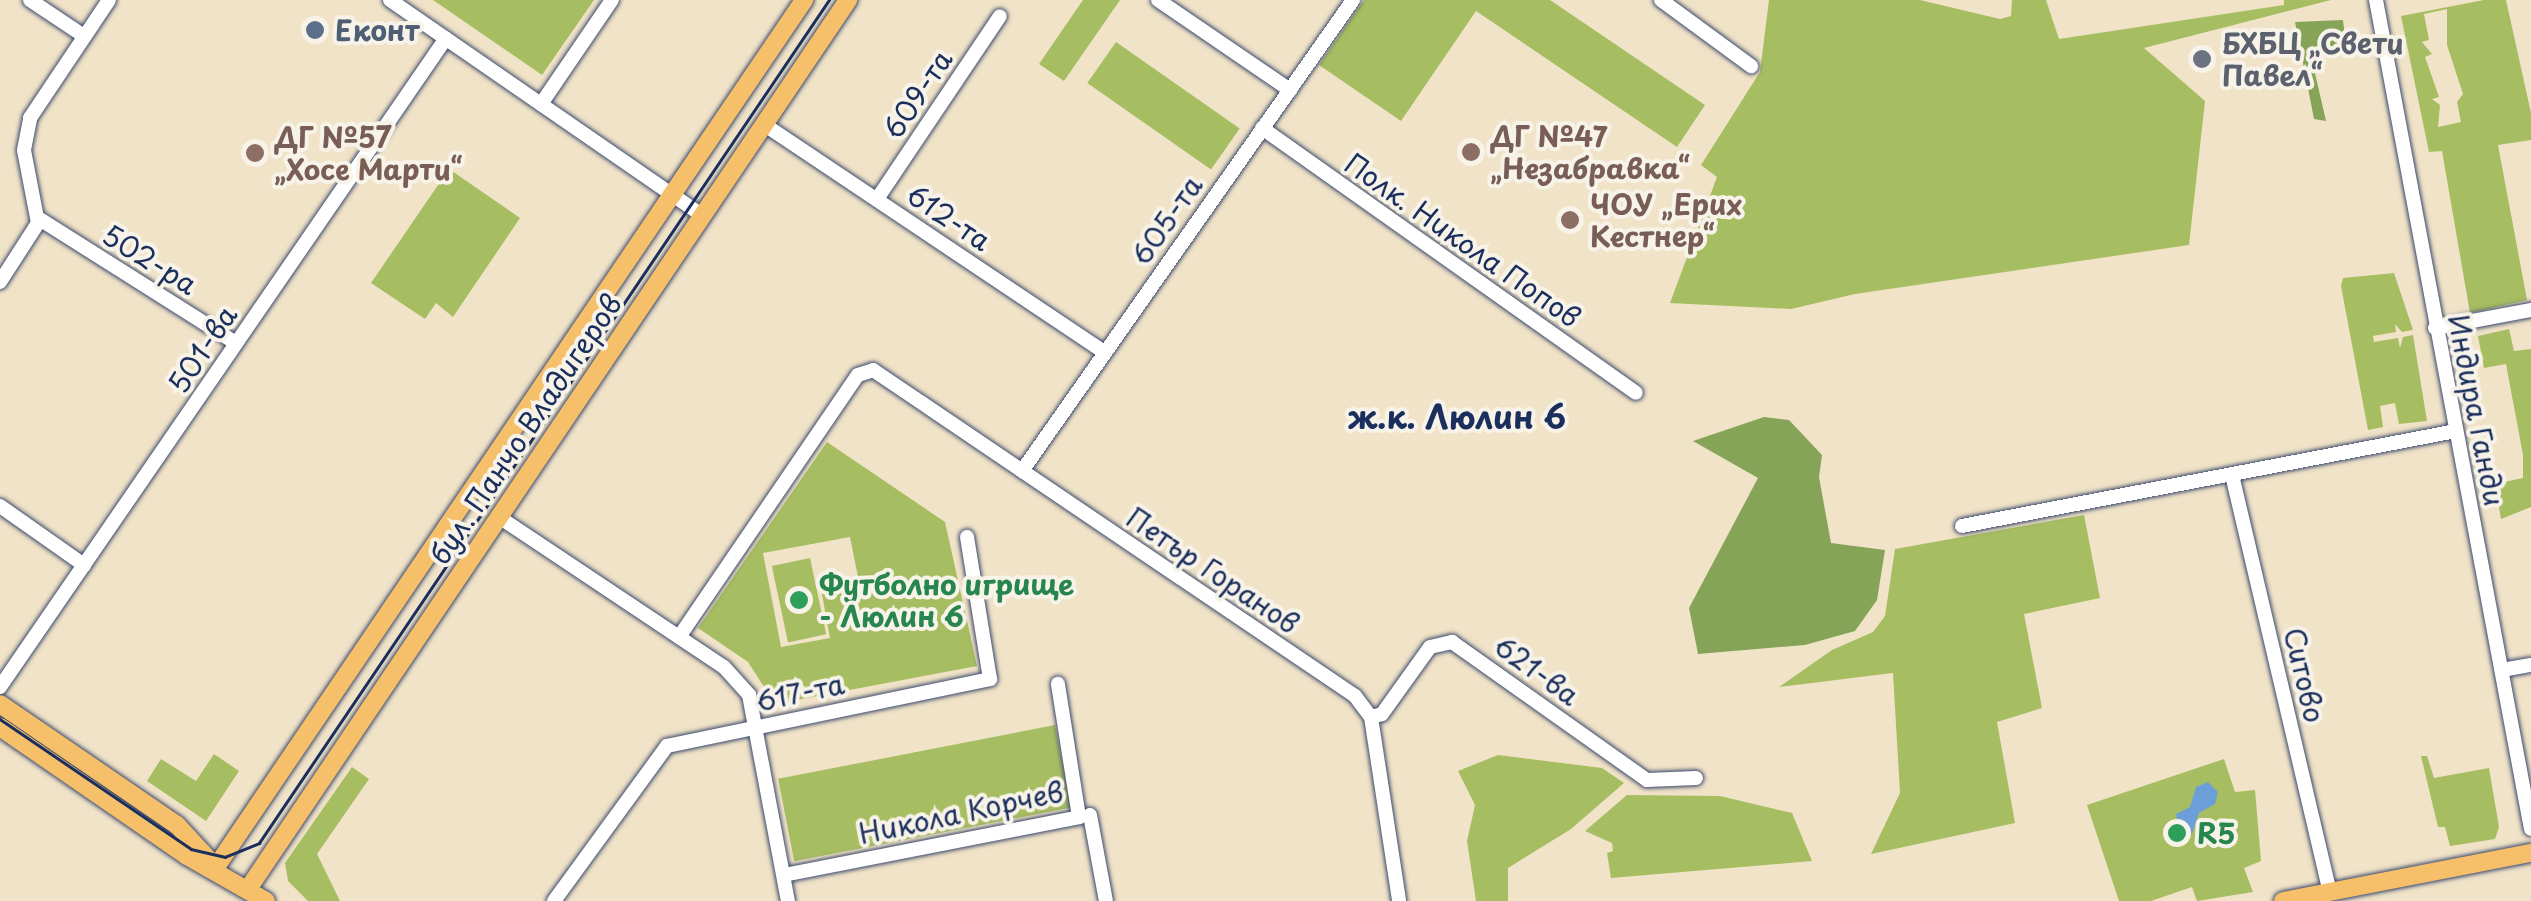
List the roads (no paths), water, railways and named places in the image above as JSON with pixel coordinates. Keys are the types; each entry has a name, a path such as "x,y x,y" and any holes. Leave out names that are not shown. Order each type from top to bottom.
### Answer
{"main road":[{"name":"бул. Панчо Владигеров","path":"216,867 804,0"},
{"name":"бул. Панчо Владигеров","path":"248,889 848,0"},
{"path":"0,704 177,825 216,867 266,901"},
{"path":"0,727 187,856 216,867"},
{"path":"2282,901 2329,887 2531,853"}],"street":[{"path":"30,0 84,36"},
{"path":"0,282 38,218 24,150 30,118 108,0"},
{"path":"390,0 702,214"},
{"path":"542,104 612,0"},
{"path":"1158,0 1290,90"},
{"name":"605-та","path":"1022,471 1354,0"},
{"path":"1660,0 1751,66"},
{"name":"Индира Ганди","path":"2377,0 2531,829"},
{"name":"609-та","path":"877,200 1000,16"},
{"name":"501-ва","path":"0,687 446,38"},
{"name":"612-та","path":"765,124 1104,352"},
{"name":"Полк. Никола Попов","path":"1262,128 1636,393"},
{"name":"502-ра","path":"38,218 236,343"},
{"path":"2436,328 2531,310"},
{"name":"Петър Горанов","path":"679,637 865,370 1355,696 1371,717"},
{"path":"1962,526 2456,431"},
{"name":"Ситово","path":"2232,475 2329,887"},
{"path":"0,506 84,565"},
{"path":"499,517 724,667 749,694 760,726 788,901"},
{"name":"617-та","path":"554,901 667,746 990,679 966,538"},
{"name":"621-ва","path":"1371,717 1382,714 1430,647 1452,642 1646,780 1696,778"},
{"path":"2502,670 2531,665"},
{"name":"Никола Корчев","path":"784,875 1079,817 1058,684"},
{"path":"1371,717 1399,901"},
{"name":"Никола Корчев","path":"1090,815 1106,901"}],"water":[{"path":"2208,782 2218,792 2215,804 2199,813 2192,834 2179,834 2176,814 2190,807 2196,787"}],"tram line":[{"path":"0,719 191,849 225,857 259,843 829,0"}],"place":[{"name":"Еконт","path":"315,30"},
{"name":"БХБЦ „Свети Павел“","path":"2202,59"},
{"name":"ДГ №47 „Незабравка“","path":"1471,152"},
{"name":"ДГ №57 „Хосе Марти“","path":"255,153"},
{"name":"ЧОУ „Ерих Кестнер“","path":"1570,220"},
{"name":"Футболно игрище - Люлин 6","path":"799,600"},
{"name":"R5","path":"2177,833"}],"district":[{"name":"ж.к. Люлин 6","path":"1457,416"}]}
